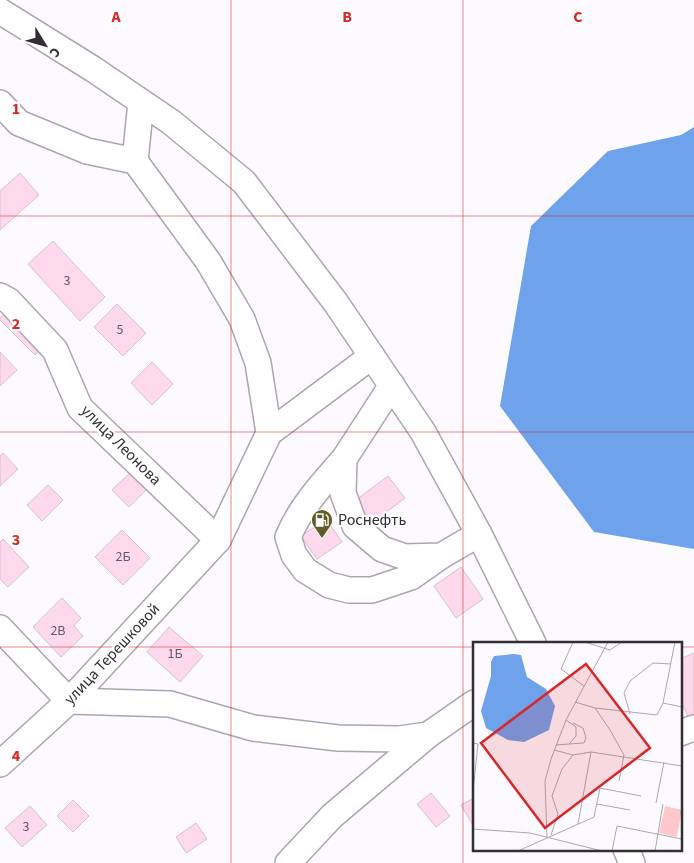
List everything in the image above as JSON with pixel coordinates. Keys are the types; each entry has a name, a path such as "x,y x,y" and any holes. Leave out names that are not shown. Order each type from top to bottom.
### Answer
{"street":[{"path":"0,11 93,69 171,122 244,182 336,303 422,432 479,534 532,642"},
{"path":"134,161 141,102"},
{"path":"0,103 19,123 87,150 134,161 208,262 242,319 258,363 269,433 372,356"},
{"name":"улица Леонова","path":"0,296 9,301 55,350 80,408 218,540"},
{"path":"392,385 344,459 312,496 296,520 288,537 294,555 305,570 329,585 350,590 372,590 411,577 441,556 479,534"},
{"name":"улица Терешковой","path":"0,764 69,701 218,540 269,433"},
{"path":"344,459 343,493 355,526 382,549 406,557 441,556"},
{"path":"0,628 69,701 170,704 253,728 338,738 399,739 428,735"},
{"path":"288,863 332,816 428,735 473,704"},
{"path":"682,732 694,728"},
{"path":"626,850 632,863"}],"water":[{"path":"694,127 694,549 594,532 500,406 531,226 608,151 681,135"}],"building":[{"path":"20,173 39,195 0,230 0,191"},
{"path":"53,241 105,297 80,321 28,264"},
{"path":"117,304 146,333 123,356 94,327"},
{"path":"10,308 46,344 35,355 0,320"},
{"path":"0,352 17,370 0,386"},
{"path":"152,362 173,384 152,405 131,383"},
{"path":"3,453 18,469 0,486 0,456"},
{"path":"132,471 149,487 129,507 112,490"},
{"path":"388,476 405,498 372,523 356,500"},
{"path":"48,485 63,500 42,521 27,505"},
{"name":"Роснефть","path":"326,519 342,542 317,559 301,536"},
{"path":"122,530 150,558 123,585 95,557"},
{"path":"3,539 29,567 8,587 0,579 0,542"},
{"path":"461,567 483,599 456,618 434,586"},
{"path":"62,598 81,618 74,626 83,636 61,657 33,627"},
{"path":"169,627 203,656 180,682 147,652"},
{"path":"694,653 694,717 689,719 682,703 682,658"},
{"path":"431,793 450,816 436,827 417,804"},
{"path":"473,799 473,825 461,805"},
{"path":"73,800 89,816 73,832 57,816"},
{"path":"30,806 47,825 22,847 5,828"},
{"path":"196,823 207,839 186,853 176,837"}],"place":[{"name":"Роснефть","path":"322,539"}]}
